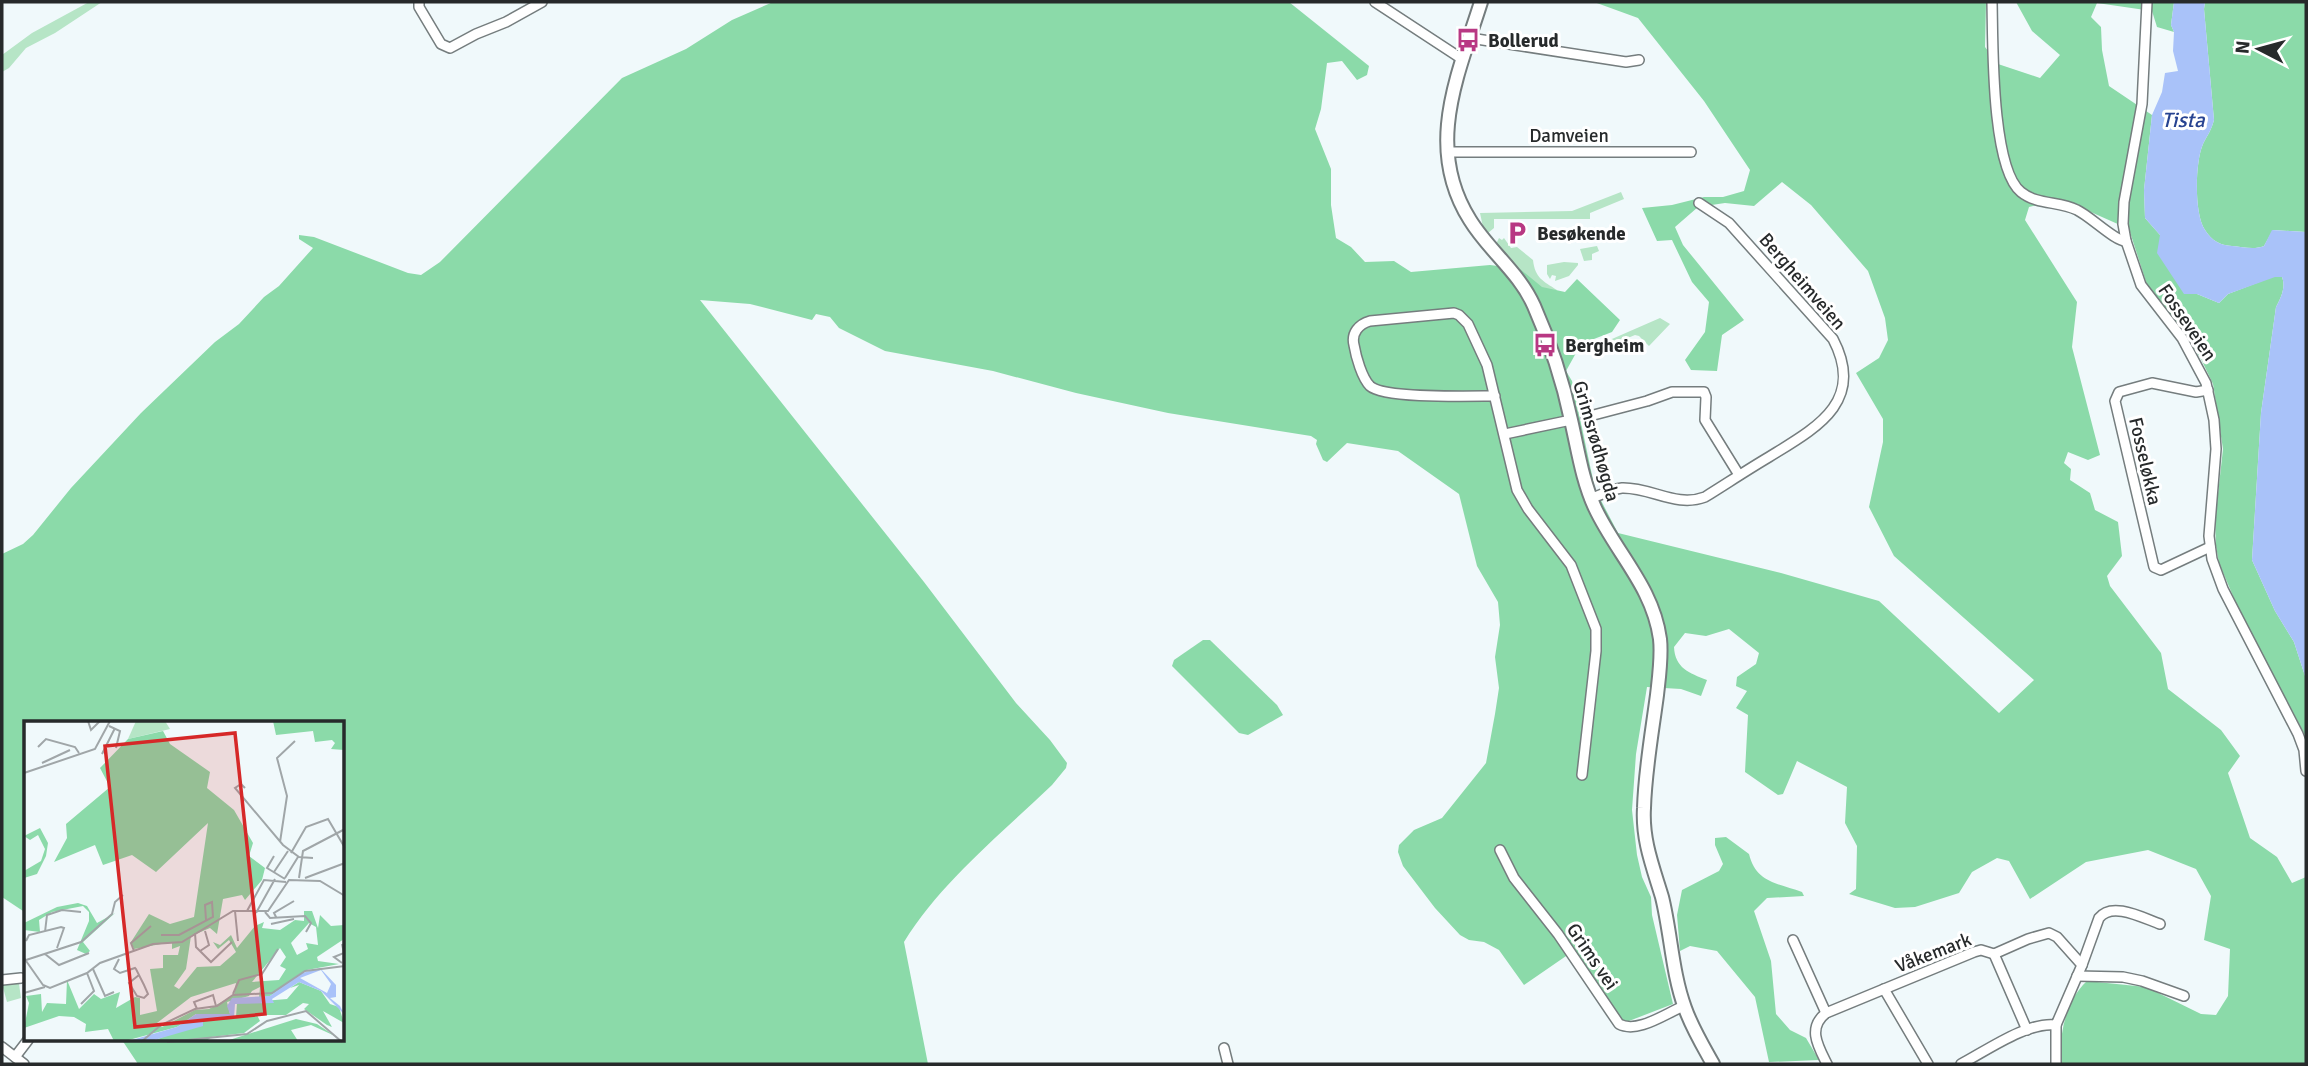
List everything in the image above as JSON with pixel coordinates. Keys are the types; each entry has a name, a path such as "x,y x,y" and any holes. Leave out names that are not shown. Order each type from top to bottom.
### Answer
{"main road":[{"name":"Grimsrødhøgda","path":"1481,2 1450,102 1448,152 1459,198 1471,222 1519,279 1534,307 1564,392 1590,499 1645,590 1654,611 1660,638 1658,684 1643,824 1646,847 1662,898 1684,1006 1693,1030 1713,1064"}],"street":[{"path":"419,2 419,7 441,44 450,48 542,2"},
{"path":"1375,2 1462,59"},
{"path":"1992,2 1994,92 2000,140 2012,182 2030,198 2075,208 2096,220 2115,238 2126,241"},
{"name":"Fosseveien","path":"2147,2 2142,104 2124,202 2123,224 2126,241 2141,285 2182,338 2202,373 2208,390 2216,449 2210,547 2223,589 2298,734 2304,750 2306,771"},
{"path":"1470,38 1626,62 1639,60"},
{"name":"Damveien","path":"1448,152 1691,152"},
{"name":"Bergheimveien","path":"1590,499 1612,490 1630,488 1675,499 1698,499 1811,431 1823,422 1841,394 1843,361 1827,332 1732,227 1699,203"},
{"path":"1495,396 1398,394 1377,390 1366,381 1354,346 1356,331 1362,324 1370,321 1449,313 1459,315 1468,324 1480,349 1495,396 1511,473 1519,495 1571,565 1596,629 1582,775"},
{"name":"Fosseløkka","path":"2208,390 2196,392 2151,383 2119,392 2115,401 2154,567 2161,570 2210,547"},
{"path":"1587,417 1672,392 1704,392 1705,420 1740,475"},
{"path":"1505,434 1571,420"},
{"name":"Grims vei","path":"1500,850 1514,878 1558,934 1619,1024 1626,1027 1638,1026 1684,1006"},
{"path":"2056,1064 2056,1025 2104,912 2113,910 2160,924"},
{"name":"Våkemark","path":"1826,1013 1974,952 1981,950 1994,954 2049,933 2060,939 2082,964"},
{"path":"1793,940 1826,1013 1816,1024 1814,1034 1827,1064"},
{"name":"Våkemark","path":"1994,954 2027,1030"},
{"path":"2077,976 2123,977 2184,996"},
{"path":"2,980 21,978"},
{"name":"Våkemark","path":"1884,989 1928,1064"},
{"path":"1961,1064 2027,1030 2056,1025"},
{"path":"15,1056 26,1042"},
{"path":"2,1047 24,1064"},
{"path":"1224,1048 1228,1064"}],"green space":[{"path":"89,2 102,2 55,33 26,48 9,68 2,72 2,55 32,33"},
{"path":"773,2 1289,2 1369,66 1367,75 1357,80 1342,61 1327,63 1321,109 1315,129 1331,169 1331,205 1336,238 1351,247 1365,262 1394,261 1411,272 1490,265 1520,269 1542,287 1565,292 1577,279 1620,320 1612,332 1581,344 1566,371 1572,381 1595,489 1618,533 1781,573 1879,601 1999,713 2034,680 1894,556 1869,507 1883,442 1883,419 1856,373 1879,358 1888,340 1885,318 1868,271 1811,205 1782,182 1754,206 1725,203 1698,207 1675,227 1683,245 1744,320 1722,335 1717,371 1691,370 1685,360 1705,332 1709,302 1692,282 1672,240 1657,241 1642,208 1672,205 1704,197 1723,197 1744,191 1750,170 1704,101 1638,18 1594,2 1986,2 1985,47 1998,64 2040,78 2060,55 2032,31 2016,2 2174,2 2171,25 2174,32 2157,27 2152,11 2097,3 2091,17 2101,27 2109,86 2152,115 2144,190 2145,218 2160,235 2197,294 2219,303 2228,294 2275,276 2282,277 2283,289 2276,307 2261,413 2252,560 2275,611 2294,642 2306,679 2306,737 2239,610 2219,563 2215,521 2223,449 2213,384 2201,359 2178,324 2148,288 2129,229 2058,200 2029,207 2025,220 2077,302 2072,347 2100,455 2088,460 2068,452 2064,463 2071,469 2070,480 2090,493 2095,510 2118,522 2122,556 2107,576 2110,586 2161,653 2168,689 2221,730 2240,756 2228,773 2250,838 2277,857 2292,883 2306,877 2306,1064 2061,1064 2065,1019 2073,998 2087,981 2146,987 2201,1014 2216,1015 2228,996 2230,949 2204,940 2211,896 2196,869 2148,850 2086,862 2030,899 2009,861 1997,858 1972,872 1959,893 1915,907 1895,908 1849,894 1856,889 1857,846 1845,823 1847,787 1797,761 1783,794 1778,795 1745,772 1748,715 1736,708 1747,691 1736,686 1737,677 1756,664 1759,653 1729,629 1706,636 1685,633 1674,647 1680,665 1707,680 1701,696 1681,689 1647,687 1636,754 1632,810 1637,855 1642,877 1651,897 1652,915 1673,1004 1616,1026 1569,954 1524,985 1499,950 1460,935 1403,866 1398,852 1399,845 1414,830 1442,818 1486,763 1495,714 1499,688 1495,657 1500,625 1498,602 1477,566 1459,494 1398,451 1347,443 1327,462 1323,460 1316,444 1317,440 1311,436 1168,413 993,371 885,351 839,328 830,317 816,314 812,320 750,304 700,300 924,582 1016,703 1067,763 1052,785 954,879 904,942 928,1064 138,1064 123,1042 345,1042 345,721 24,721 24,912 2,897 2,554 23,544 33,535 71,488 141,413 215,342 239,324 264,297 279,286 313,248 299,239 299,235 314,237 408,273 421,275 440,262 622,78 686,49 732,20"},
{"path":"2205,2 2306,2 2306,232 2273,230 2264,246 2248,248 2217,242 2210,237 2201,222 2197,188 2198,163 2214,120"},
{"path":"1621,192 1624,199 1590,213 1590,219 1494,219 1494,228 1488,233 1483,227 1480,213 1572,211"},
{"path":"1499,238 1504,238 1511,248 1517,247 1533,260 1538,275 1557,290 1552,296 1525,279 1496,244"},
{"path":"1597,246 1599,251 1592,254 1592,260 1584,261 1580,249"},
{"path":"1564,262 1578,265 1569,276 1555,281 1556,276 1552,275 1550,279 1547,265"},
{"path":"1660,318 1670,324 1649,346 1635,335 1589,354 1586,352 1589,349"},
{"path":"1203,640 1210,640 1277,705 1283,715 1248,735 1239,733 1172,666 1174,660"},
{"path":"1726,837 1749,854 1752,864 1763,876 1802,892 1804,896 1767,898 1754,911 1771,961 1776,1014 1790,1030 1806,1038 1819,1060 1769,1062 1755,997 1717,951 1690,946 1680,951 1677,915 1682,890 1719,871 1723,864 1715,838"},
{"path":"2,984 19,984 21,998 7,1002"}],"water":[{"name":"Tista","path":"2174,2 2205,2 2214,120 2200,152 2197,175 2197,201 2205,230 2213,240 2220,243 2252,248 2264,246 2272,230 2306,232 2306,679 2294,642 2275,611 2252,560 2261,413 2276,307 2283,289 2282,277 2275,277 2228,294 2219,303 2197,294 2184,294 2157,253 2160,235 2145,218 2144,190 2152,115 2162,92 2165,73 2178,71 2171,25"}],"place":[{"name":"Bollerud","path":"1468,40"},
{"name":"Besøkende","path":"1517,233"},
{"name":"Bergheim","path":"1545,345"}]}
